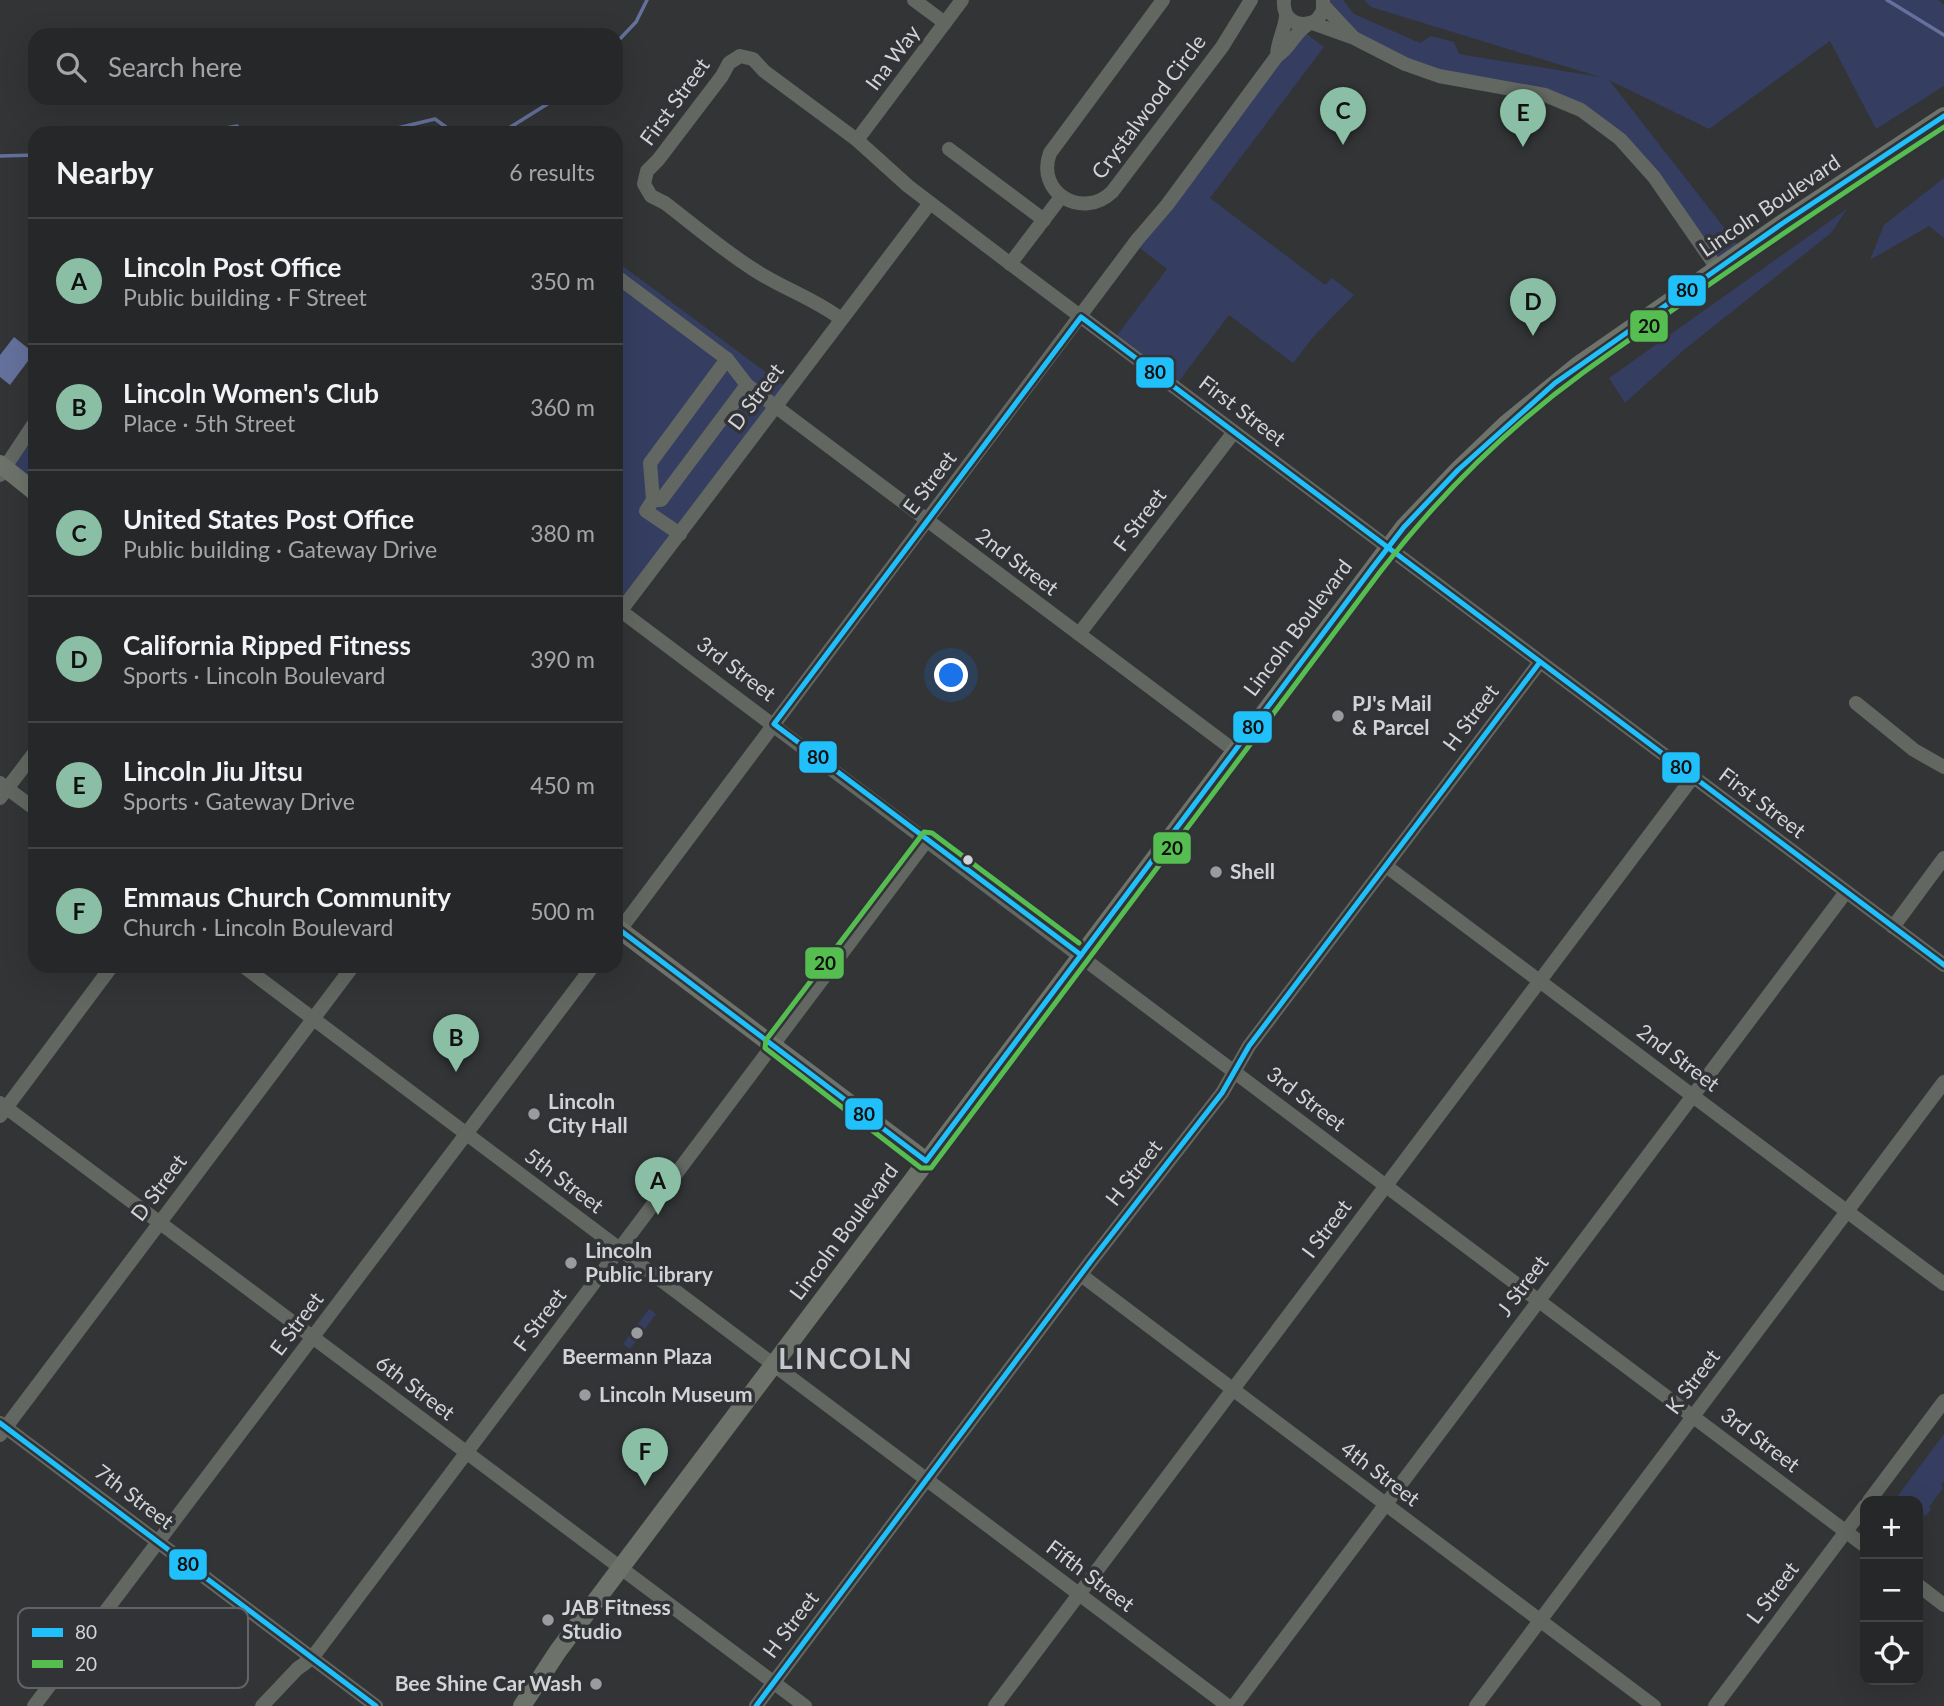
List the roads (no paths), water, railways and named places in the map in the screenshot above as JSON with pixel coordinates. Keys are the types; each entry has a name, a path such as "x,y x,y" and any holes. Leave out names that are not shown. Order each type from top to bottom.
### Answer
{"main road":[{"name":"Lincoln Boulevard","path":"522,1706 550,1662 620,1568 1388,547 1458,470 1577,366 1717,268 1944,116"},
{"path":"1,469 28,487"},
{"path":"623,935 926,1161"}],"street":[{"path":"914,0 945,23"},
{"name":"Ina Way","path":"857,140 962,0"},
{"path":"1010,264 1061,197 1048,179 1050,153 1163,0"},
{"name":"Crystalwood Circle","path":"1061,197 1074,204 1090,205 1112,192 1222,47 1251,0"},
{"path":"1324,3 1354,38"},
{"name":"E Street","path":"623,923 1277,56 1285,51 1301,29 1321,16 1324,3"},
{"path":"1284,5 1296,24 1310,24 1354,38 1405,64 1439,76 1545,95 1590,115 1620,139 1654,177 1717,268"},
{"name":"E Street","path":"1277,56 1277,46 1283,31 1284,5"},
{"name":"First Street","path":"841,319 807,297 753,270 665,203 651,196 644,184 647,171 666,150 729,63 740,56 754,59 764,71 857,140 930,203 1010,264 1944,965"},
{"path":"949,149 1044,220"},
{"name":"D Street","path":"623,609 930,203"},
{"name":"2nd Street","path":"623,281 727,359 747,385 775,407 1235,751"},
{"path":"680,534 646,511 653,500 650,463 727,359"},
{"path":"653,500 661,500 747,385"},
{"path":"1,469 28,432"},
{"name":"F Street","path":"1079,634 1234,432"},
{"name":"3rd Street","path":"623,617 774,724 1860,1542"},
{"name":"H Street","path":"756,1706 1080,1275 1222,1093 1249,1046 1540,662"},
{"path":"1856,703 1914,750 1944,767"},
{"path":"28,759 2,790 28,805"},
{"name":"I Street","path":"995,1706 1693,777"},
{"name":"F Street","path":"262,1706 297,1669 312,1658 928,840"},
{"path":"1894,927 1944,859"},
{"name":"2nd Street","path":"1387,866 1944,1284"},
{"name":"J Street","path":"1234,1706 1846,892"},
{"path":"2,1109 107,973"},
{"name":"5th Street","path":"252,973 927,1480"},
{"name":"D Street","path":"2,1429 348,973"},
{"name":"E Street","path":"108,1608 588,973"},
{"name":"K Street","path":"1476,1706 1944,1082"},
{"name":"6th Street","path":"2,1109 160,1223 805,1706"},
{"name":"4th Street","path":"1080,1275 1654,1706"},
{"path":"1873,1496 1944,1401"},
{"name":"7th Street","path":"2,1429 246,1608"},
{"name":"Fifth Street","path":"927,1480 1228,1706"},
{"name":"L Street","path":"1715,1706 1860,1513"},
{"path":"1923,1589 1944,1605"},
{"name":"7th Street","path":"248,1610 376,1706"},
{"name":"E Street","path":"34,1706 48,1688"}],"waterway":[{"path":"623,36 636,22 647,0"},
{"path":"1887,0 1944,35"},
{"path":"512,126 546,105"},
{"path":"406,126 435,119 444,126"},
{"path":"0,156 28,155"}],"place":[{"name":"United States Post Office","path":"1343,145"},
{"name":"Lincoln Jiu Jitsu","path":"1523,147"},
{"name":"California Ripped Fitness","path":"1533,336"},
{"name":"PJ's Mail & Parcel","path":"1338,716"},
{"name":"Shell","path":"1216,872"},
{"name":"Lincoln Women's Club","path":"456,1072"},
{"name":"Lincoln City Hall","path":"534,1114"},
{"name":"Lincoln Post Office","path":"658,1215"},
{"name":"Lincoln Public Library","path":"571,1263"},
{"name":"Beermann Plaza","path":"637,1333"},
{"name":"Lincoln Museum","path":"585,1395"},
{"name":"Emmaus Church Community","path":"645,1486"},
{"name":"JAB Fitness Studio","path":"548,1620"},
{"name":"Bee Shine Car Wash","path":"596,1684"}],"district":[{"name":"LINCOLN","path":"846,1359"}]}
